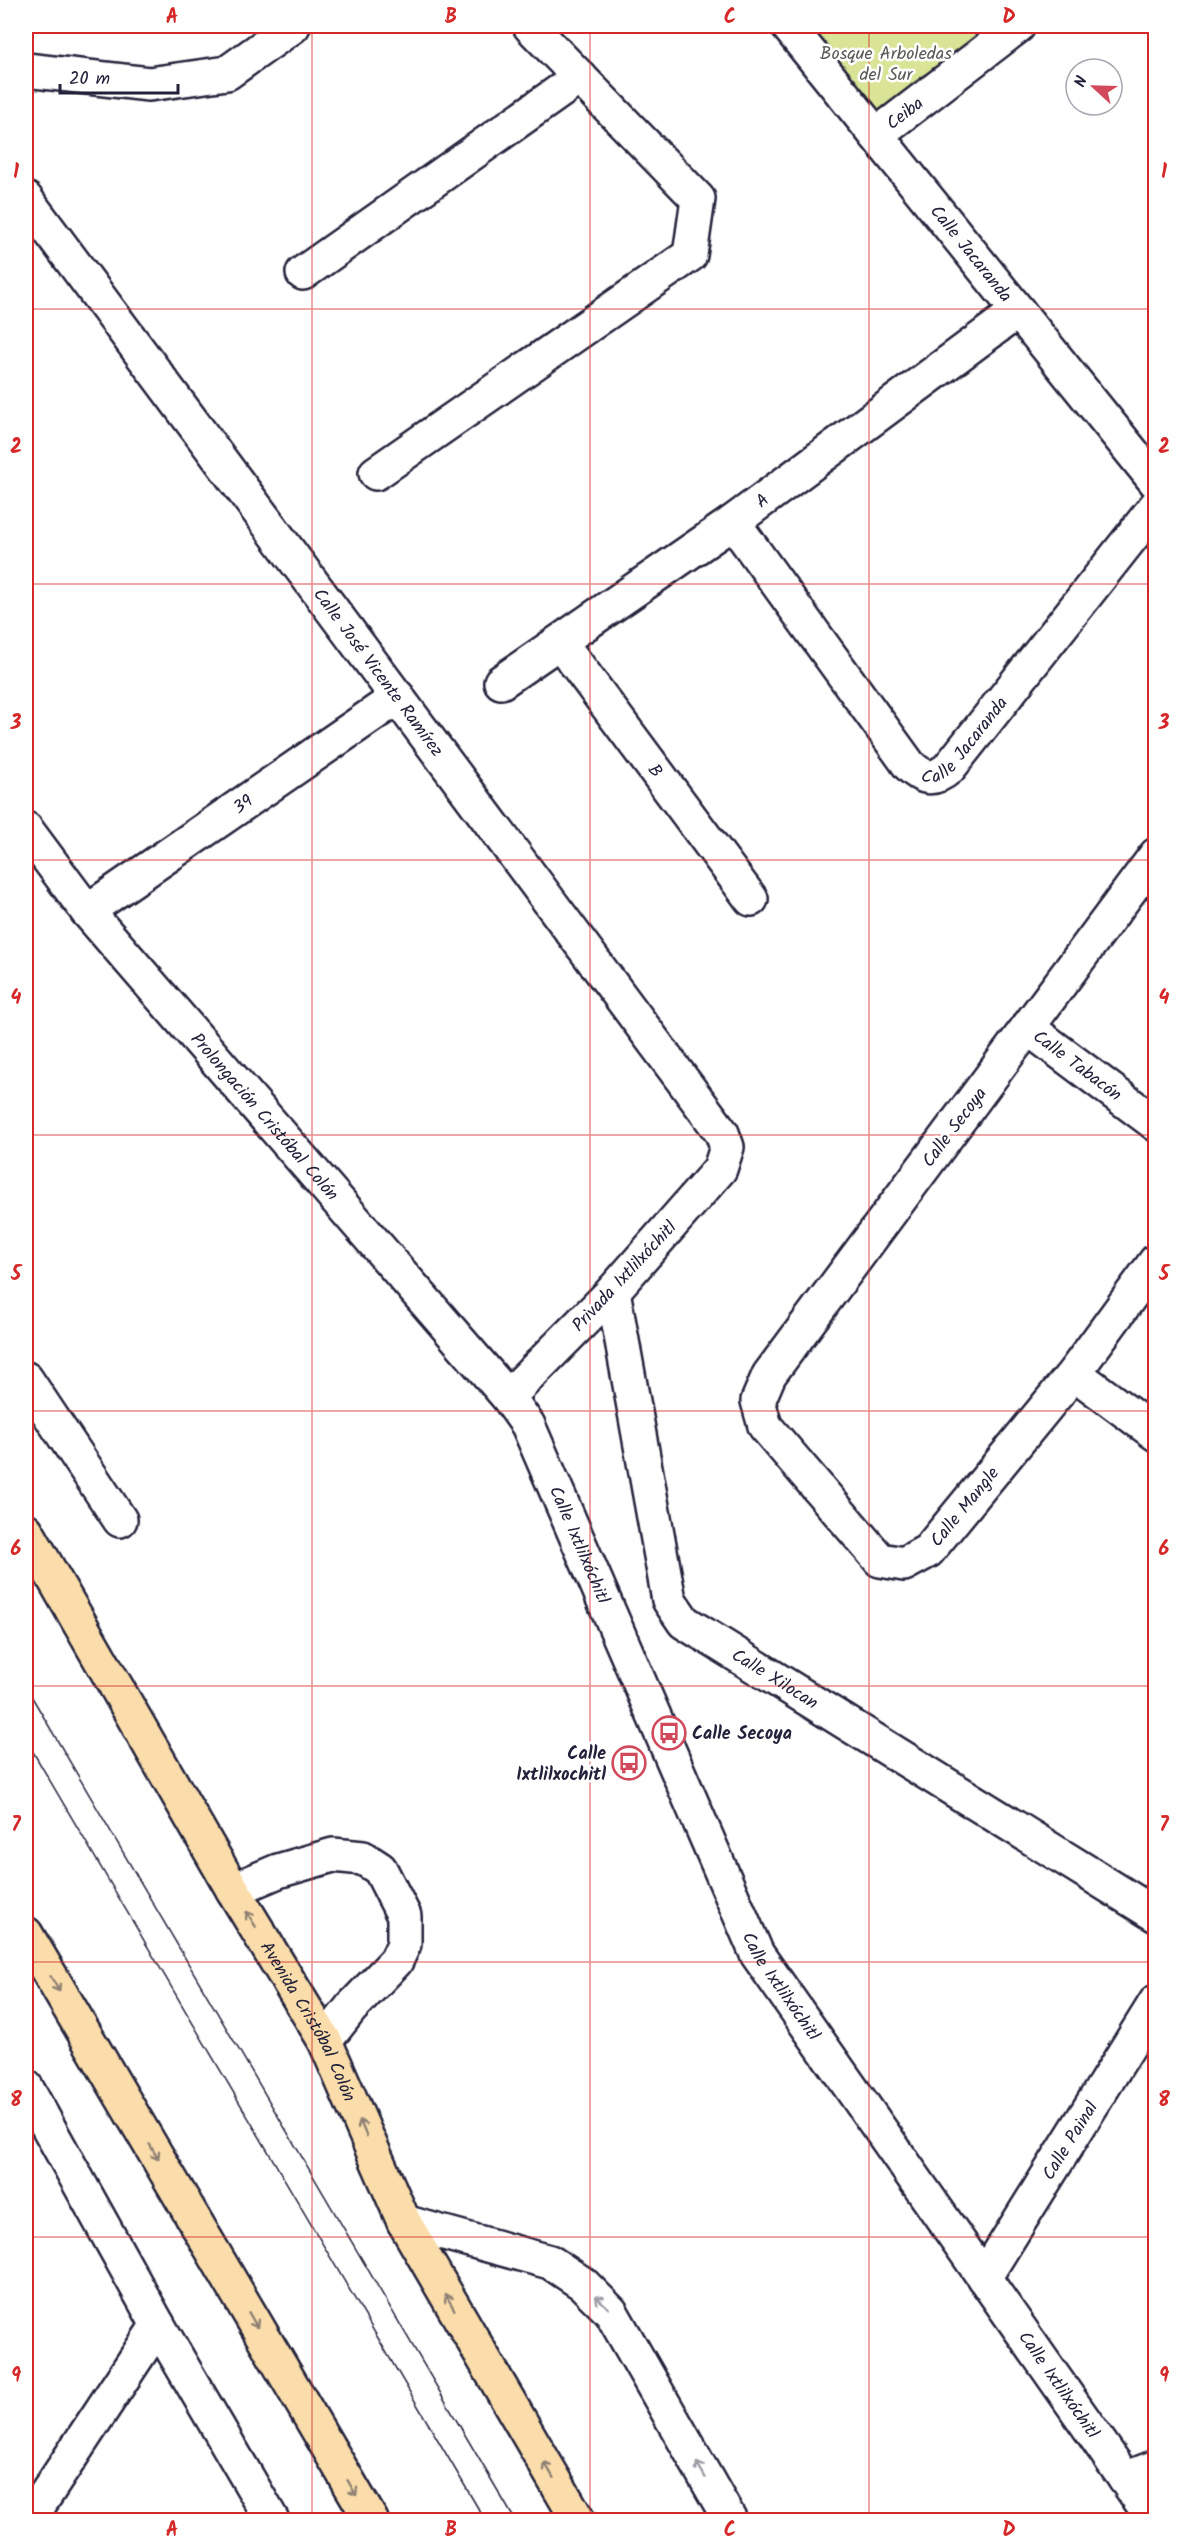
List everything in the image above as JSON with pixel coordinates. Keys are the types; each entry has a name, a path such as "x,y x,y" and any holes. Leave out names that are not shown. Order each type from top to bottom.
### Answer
{"main road":[{"name":"Avenida Cristóbal Colón","path":"26,1530 233,1890 325,2042 404,2222 578,2520"},
{"path":"26,1934 371,2520"}],"street":[{"path":"26,70 149,84 227,73 293,26"},
{"path":"376,473 690,255 698,199 530,26"},
{"name":"Calle Jacaranda","path":"788,26 1155,482"},
{"name":"Ceiba","path":"876,135 1018,26"},
{"path":"303,273 580,77"},
{"name":"Calle José Vicente Ramírez","path":"26,199 716,1124 727,1147"},
{"name":"A","path":"501,682 733,522 1018,311"},
{"name":"Calle Jacaranda","path":"733,522 909,765 918,774 930,779 940,776 949,768 1155,506"},
{"name":"B","path":"560,642 751,899"},
{"name":"39","path":"87,911 398,697"},
{"name":"Prolongación Cristóbal Colón","path":"26,829 87,911 508,1397"},
{"name":"Calle Secoya","path":"758,1401 769,1375 1155,855"},
{"name":"Calle Tabacón","path":"1028,1028 1155,1124"},
{"name":"Privada Ixtlilxóchitl","path":"508,1397 613,1291 720,1169 727,1147"},
{"name":"Calle Mangle","path":"758,1401 765,1426 880,1560 904,1564 928,1551 1074,1373 1155,1261"},
{"name":"Calle Xilocan","path":"613,1291 669,1600 684,1622 1155,1915"},
{"path":"1074,1373 1155,1434"},
{"path":"26,1380 120,1520"},
{"name":"Calle Ixtlilxóchitl","path":"508,1397 528,1425 758,1954 1154,2520"},
{"path":"233,1890 278,1871 333,1855 363,1858 380,1869 404,1916 404,1944 396,1961 351,2008 325,2042"},
{"name":"Calle Painal","path":"984,2278 1155,2002"},
{"path":"26,2088 158,2325 272,2520"},
{"path":"404,2222 550,2262 583,2284 611,2312 730,2520"},
{"path":"29,2520 158,2325"},
{"path":"1125,2479 1155,2467"}],"green space":[{"name":"Bosque Arboledas del Sur","path":"805,26 1001,26 880,117"}],"tram line":[{"path":"26,1687 515,2520"},
{"path":"26,1740 485,2520"}],"place":[{"name":"Calle Secoya","path":"669,1733"},
{"name":"Calle Ixtlilxochitl","path":"629,1763"}]}
